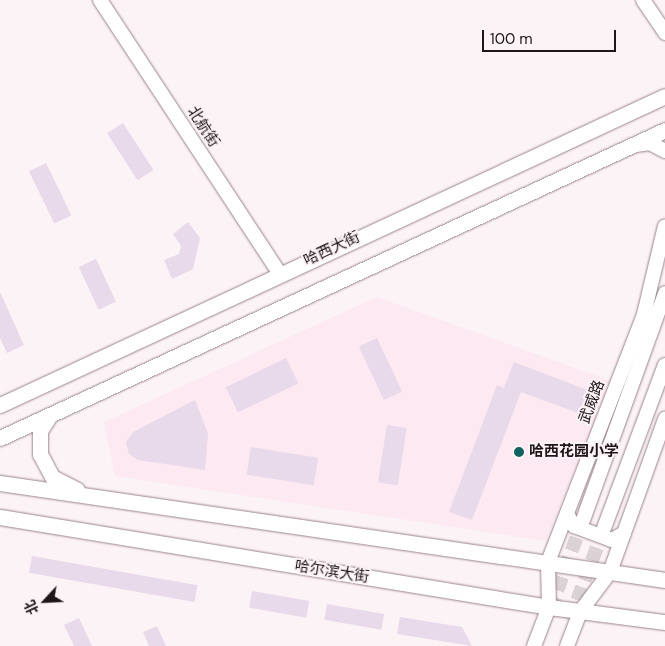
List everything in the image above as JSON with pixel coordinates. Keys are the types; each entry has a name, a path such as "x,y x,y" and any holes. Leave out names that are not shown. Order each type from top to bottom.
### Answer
{"main road":[{"name":"北航街","path":"100,0 279,273"},
{"path":"643,0 665,33"},
{"name":"哈西大街","path":"0,405 279,273 665,96"},
{"path":"0,438 665,130"},
{"path":"630,146 650,143 665,151"},
{"name":"武威路","path":"534,646 549,607 548,562 644,314 665,226"},
{"path":"584,520 665,293"},
{"path":"604,528 665,365"},
{"path":"50,415 38,444 45,468 52,477 87,495"},
{"path":"567,646 580,612 610,572 665,419"},
{"path":"0,483 665,580"},
{"path":"567,514 574,526 612,540 624,533"},
{"name":"哈尔滨大街","path":"0,517 580,612 665,622"}],"shaded area":[{"path":"377,297 611,381 546,541 115,476 104,422"}],"building":[{"path":"123,123 153,170 138,180 107,133"},
{"path":"46,163 71,215 54,223 29,171"},
{"path":"188,222 200,238 193,269 172,279 164,260 179,254 181,246 173,234"},
{"path":"96,259 116,302 99,310 79,267"},
{"path":"0,292 24,345 7,353 0,338"},
{"path":"377,338 402,391 384,400 359,346"},
{"path":"286,358 298,383 238,413 226,387"},
{"path":"514,362 590,391 581,414 521,392 472,520 449,512 497,385 504,388"},
{"path":"195,400 208,434 205,470 138,460 129,454 126,442 133,432"},
{"path":"387,425 407,428 398,485 378,482"},
{"path":"251,447 318,458 314,485 247,475"},
{"path":"32,556 197,585 194,602 29,573"},
{"path":"252,591 309,601 306,618 249,608"},
{"path":"327,604 384,614 381,630 324,620"},
{"path":"400,617 462,627 472,646 397,634"},
{"path":"79,618 92,646 74,646 64,625"},
{"path":"157,626 166,646 149,646 143,632"}],"tunnel":[{"path":"550,610 583,520"},
{"path":"570,620 604,528"}],"place":[{"name":"哈西花园小学","path":"519,452"}]}
